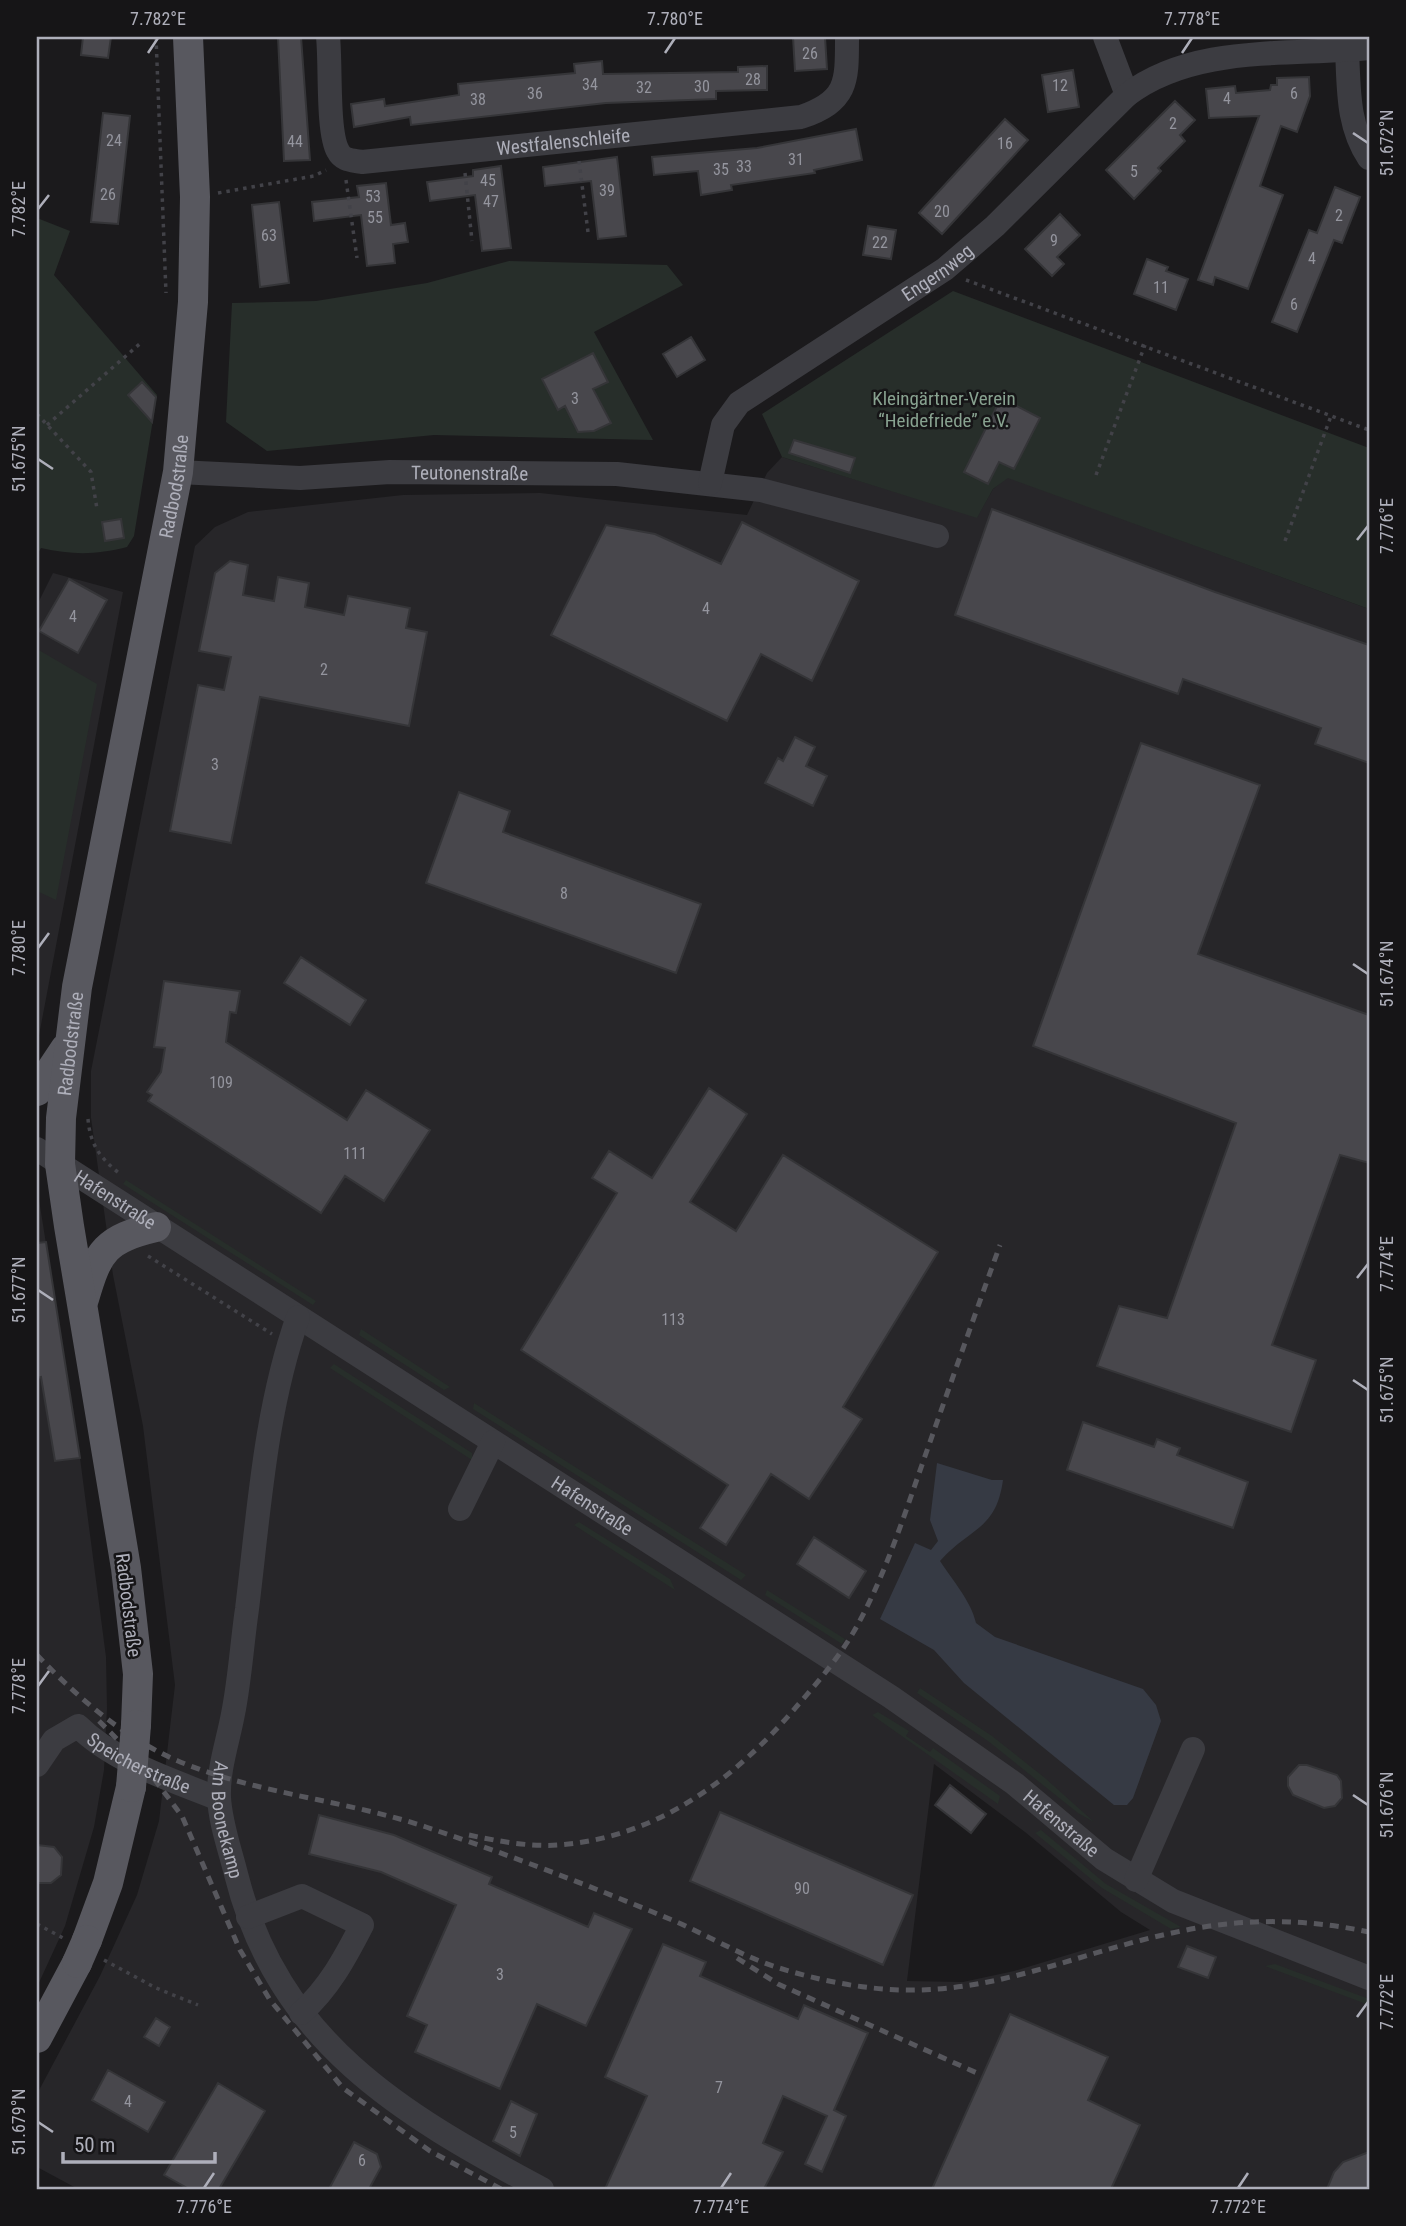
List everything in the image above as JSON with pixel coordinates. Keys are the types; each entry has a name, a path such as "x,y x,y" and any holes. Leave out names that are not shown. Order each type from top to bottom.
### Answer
{"main road":[{"name":"Radbodstraße","path":"37,2038 83,1951 108,1883 131,1787 136,1725 138,1674 126,1568 82,1306 48,1156 61,1118 77,987 178,472 190,346 195,197 188,37"},
{"path":"37,1091 69,1043"},
{"path":"82,1306 93,1269 105,1248 122,1237 156,1227"}],"street":[{"path":"328,37 334,135 338,151 345,159"},
{"name":"Westfalenschleife","path":"345,159 362,162 801,117 819,111 840,94 846,82 847,37"},
{"path":"1105,37 1128,96"},
{"path":"1358,49 1349,103 1354,130 1369,158"},
{"name":"Engernweg","path":"710,483 723,425 739,403 946,269 995,226 1128,96 1151,78 1182,67 1233,57 1358,49"},
{"name":"Teutonenstraße","path":"178,472 300,478 390,471 600,473 761,490 937,536"},
{"name":"Hafenstraße","path":"48,1156 891,1697 1015,1784 1081,1841 1136,1880 1201,1915 1369,1978"},
{"name":"Am Boonekamp","path":"298,1317 288,1344 268,1442 234,1711 220,1776 219,1799 248,1917 282,1989 328,2046 406,2111 477,2155 542,2189"},
{"path":"460,1508 493,1442"},
{"name":"Speicherstraße","path":"37,1765 54,1740 78,1726 92,1740 146,1768 219,1799"},
{"path":"1136,1880 1193,1749"},
{"path":"248,1917 302,1896 362,1925 343,1962 320,1996 302,2013"}],"path":[{"path":"156,37 167,304"},
{"path":"576,140 589,232"},
{"path":"462,152 472,241"},
{"path":"195,197 314,176 345,159 357,258"},
{"path":"946,269 969,282 1369,430"},
{"path":"47,425 143,341"},
{"path":"1096,475 1145,345"},
{"path":"37,414 92,472 96,509"},
{"path":"1285,541 1331,416"},
{"path":"143,1254 157,1259 288,1344"},
{"path":"37,1924 156,1988 198,2004"}],"shaded area":[{"path":"782,457 977,517 993,489 1008,477 1369,609 1369,2189 78,2189 37,2167 37,2094 100,1976 137,1895 159,1821 175,1685 143,1426 113,1275 91,1118 91,1071 195,546 215,527 248,512 403,495 540,493 747,515 767,473","holes":["934,1764 1025,1832 1121,1912 1150,1930 1014,1971 963,1982 907,1981"]},
{"path":"53,573 123,592 37,1046 37,605"},
{"path":"37,1187 80,1458 106,1657 107,1708 104,1770 94,1827 65,1926 37,1987"},
{"path":"937,1463 992,1480 1003,1480 1000,1497 988,1519 940,1561 966,1599 976,1623 995,1637 1143,1689 1156,1705 1161,1721 1133,1798 1127,1805 1114,1805 964,1683 934,1650 880,1619 915,1543 931,1550 938,1541 930,1520"}],"green space":[{"path":"37,218 70,231 54,275 157,395 134,536 127,547 84,553 41,548 37,555"},
{"path":"509,261 667,265 683,285 594,332 653,440 434,435 267,451 226,422 232,303 316,301 427,283"},
{"name":"Kleingärtner-Verein “Heidefriede” e.V.","path":"953,291 1369,448 1369,609 1008,478 993,489 977,518 782,457 762,414"},
{"path":"37,649 97,684 56,900 37,891"},
{"path":"126,1180 316,1301 313,1305 123,1184"},
{"path":"361,1329 450,1387 444,1390 359,1335"},
{"path":"334,1364 472,1453 472,1460 330,1368"},
{"path":"474,1403 746,1575 741,1580 473,1409"},
{"path":"579,1522 670,1579 675,1590 574,1525"},
{"path":"767,1590 845,1639 842,1644 765,1595"},
{"path":"920,1688 992,1736 1094,1822 1078,1813 988,1741 917,1693"},
{"path":"878,1712 909,1731 906,1736 930,1752 933,1748 1000,1796 998,1804 872,1715"},
{"path":"1041,1830 1106,1884 1181,1927 1171,1929 1102,1888 1035,1833"},
{"path":"1275,1964 1369,1999 1369,2005 1265,1966"}],"building":[{"path":"83,37 111,37 108,58 81,55"},
{"path":"278,37 301,37 310,160 284,161"},
{"path":"793,37 825,37 827,69 795,71"},
{"path":"602,61 603,74 738,72 738,67 767,66 767,90 716,91 716,99 606,103 411,125 410,117 354,127 351,104 384,99 385,106 459,95 458,84 575,73 574,64"},
{"path":"1073,70 1079,107 1048,112 1042,75"},
{"path":"1309,77 1310,96 1297,132 1281,126 1260,186 1283,195 1248,289 1215,277 1213,285 1198,280 1259,116 1209,118 1206,89 1235,86 1236,93 1270,90 1271,85 1277,85 1277,78"},
{"path":"1175,101 1195,120 1180,135 1185,141 1158,168 1161,171 1134,199 1106,170"},
{"path":"103,113 130,116 118,224 91,222"},
{"path":"1005,119 1028,140 942,234 919,213"},
{"path":"856,129 862,160 814,170 815,173 731,185 732,190 701,195 698,171 654,175 652,157 757,148"},
{"path":"617,157 626,236 598,239 591,181 545,186 543,167"},
{"path":"501,166 511,248 482,251 475,195 430,201 427,182 473,176 473,170"},
{"path":"386,183 391,225 405,223 408,242 393,244 395,263 367,266 361,215 314,221 312,202 359,197 357,186"},
{"path":"1335,187 1360,197 1342,243 1334,240 1297,332 1272,322 1309,230 1317,233"},
{"path":"279,202 289,283 260,287 252,205"},
{"path":"1060,214 1080,235 1057,257 1064,264 1052,276 1025,249"},
{"path":"868,226 896,230 891,259 863,255"},
{"path":"1147,259 1168,267 1166,271 1188,279 1176,310 1134,294"},
{"path":"691,337 705,360 677,377 663,354"},
{"path":"593,353 608,382 593,389 611,423 594,431 578,432 565,406 558,410 542,379"},
{"path":"142,382 156,397 152,422 128,395"},
{"path":"1001,398 1040,418 1014,469 999,462 988,484 964,472"},
{"path":"794,440 855,458 850,473 789,453"},
{"path":"992,509 1215,592 1369,645 1369,763 1315,744 1321,728 1183,679 1178,694 955,615"},
{"path":"121,519 124,538 105,541 102,522"},
{"path":"742,522 859,581 812,681 761,654 727,721 551,635 606,525 655,534 721,564"},
{"path":"230,561 248,565 243,595 274,601 278,577 309,583 305,607 344,615 348,596 410,608 406,628 427,632 409,726 260,697 231,843 170,831 198,685 224,690 231,657 199,651 215,573"},
{"path":"69,579 107,600 78,653 39,631"},
{"path":"795,737 815,747 806,766 827,776 813,806 765,783 778,758 783,761"},
{"path":"1141,743 1260,785 1198,954 1369,1015 1369,1163 1340,1155 1272,1345 1316,1360 1291,1432 1097,1366 1119,1306 1167,1318 1236,1123 1033,1046"},
{"path":"459,792 510,811 503,832 701,904 676,973 426,883"},
{"path":"301,957 366,1000 350,1025 284,983"},
{"path":"164,981 240,991 236,1013 230,1012 226,1042 347,1120 366,1090 430,1130 384,1201 345,1176 321,1213 148,1101 152,1095 147,1092 161,1072 165,1048 154,1047"},
{"path":"709,1088 747,1114 690,1202 736,1231 783,1155 938,1252 843,1407 862,1419 809,1499 771,1474 726,1545 700,1528 728,1485 521,1350 617,1193 592,1178 609,1151 652,1178"},
{"path":"46,1242 80,1458 55,1461 41,1377 37,1378 37,1243"},
{"path":"1083,1422 1154,1447 1157,1439 1180,1448 1177,1455 1248,1482 1233,1528 1067,1470"},
{"path":"814,1537 866,1571 849,1598 797,1564"},
{"path":"1299,1765 1337,1775 1341,1781 1342,1798 1335,1806 1324,1808 1293,1795 1288,1786 1288,1777"},
{"path":"950,1785 986,1814 971,1833 935,1805"},
{"path":"720,1812 913,1895 883,1965 690,1881"},
{"path":"319,1815 394,1835 492,1877 489,1884 588,1927 594,1913 632,1929 586,2026 537,2004 500,2089 415,2052 427,2025 407,2016 456,1905 381,1872 309,1854"},
{"path":"37,1845 54,1847 62,1857 61,1875 51,1883 37,1883"},
{"path":"663,1944 706,1962 700,1976 798,2019 804,2005 868,2033 834,2110 846,2116 822,2172 805,2164 827,2116 783,2096 763,2143 783,2152 764,2189 605,2189 647,2096 605,2077"},
{"path":"1187,1946 1216,1957 1208,1978 1178,1967"},
{"path":"1010,2014 1108,2057 1088,2100 1140,2125 1111,2189 932,2189"},
{"path":"156,2018 170,2027 159,2046 144,2037"},
{"path":"108,2070 165,2102 148,2132 92,2100"},
{"path":"218,2083 265,2111 219,2189 189,2189 164,2175"},
{"path":"511,2101 537,2114 520,2156 493,2141"},
{"path":"354,2142 377,2154 381,2167 369,2189 329,2189"},
{"path":"1369,2152 1369,2189 1327,2189 1334,2172 1343,2162"}],"railway":[{"path":"469,1835 513,1843 558,1845 594,1840 628,1831 691,1800 747,1758 773,1733 844,1647 877,1586 902,1523 1000,1245"},
{"path":"37,1655 102,1715 139,1741 178,1761 239,1781 426,1827 612,1895 763,1962 828,1981 899,1990 949,1988 1013,1976 1197,1928 1246,1922 1320,1924 1369,1932"},
{"path":"99,1721 146,1768 182,1816 240,1950 270,2000 343,2088 430,2151 501,2189"},
{"path":"737,1958 778,1984 977,2073"}]}
